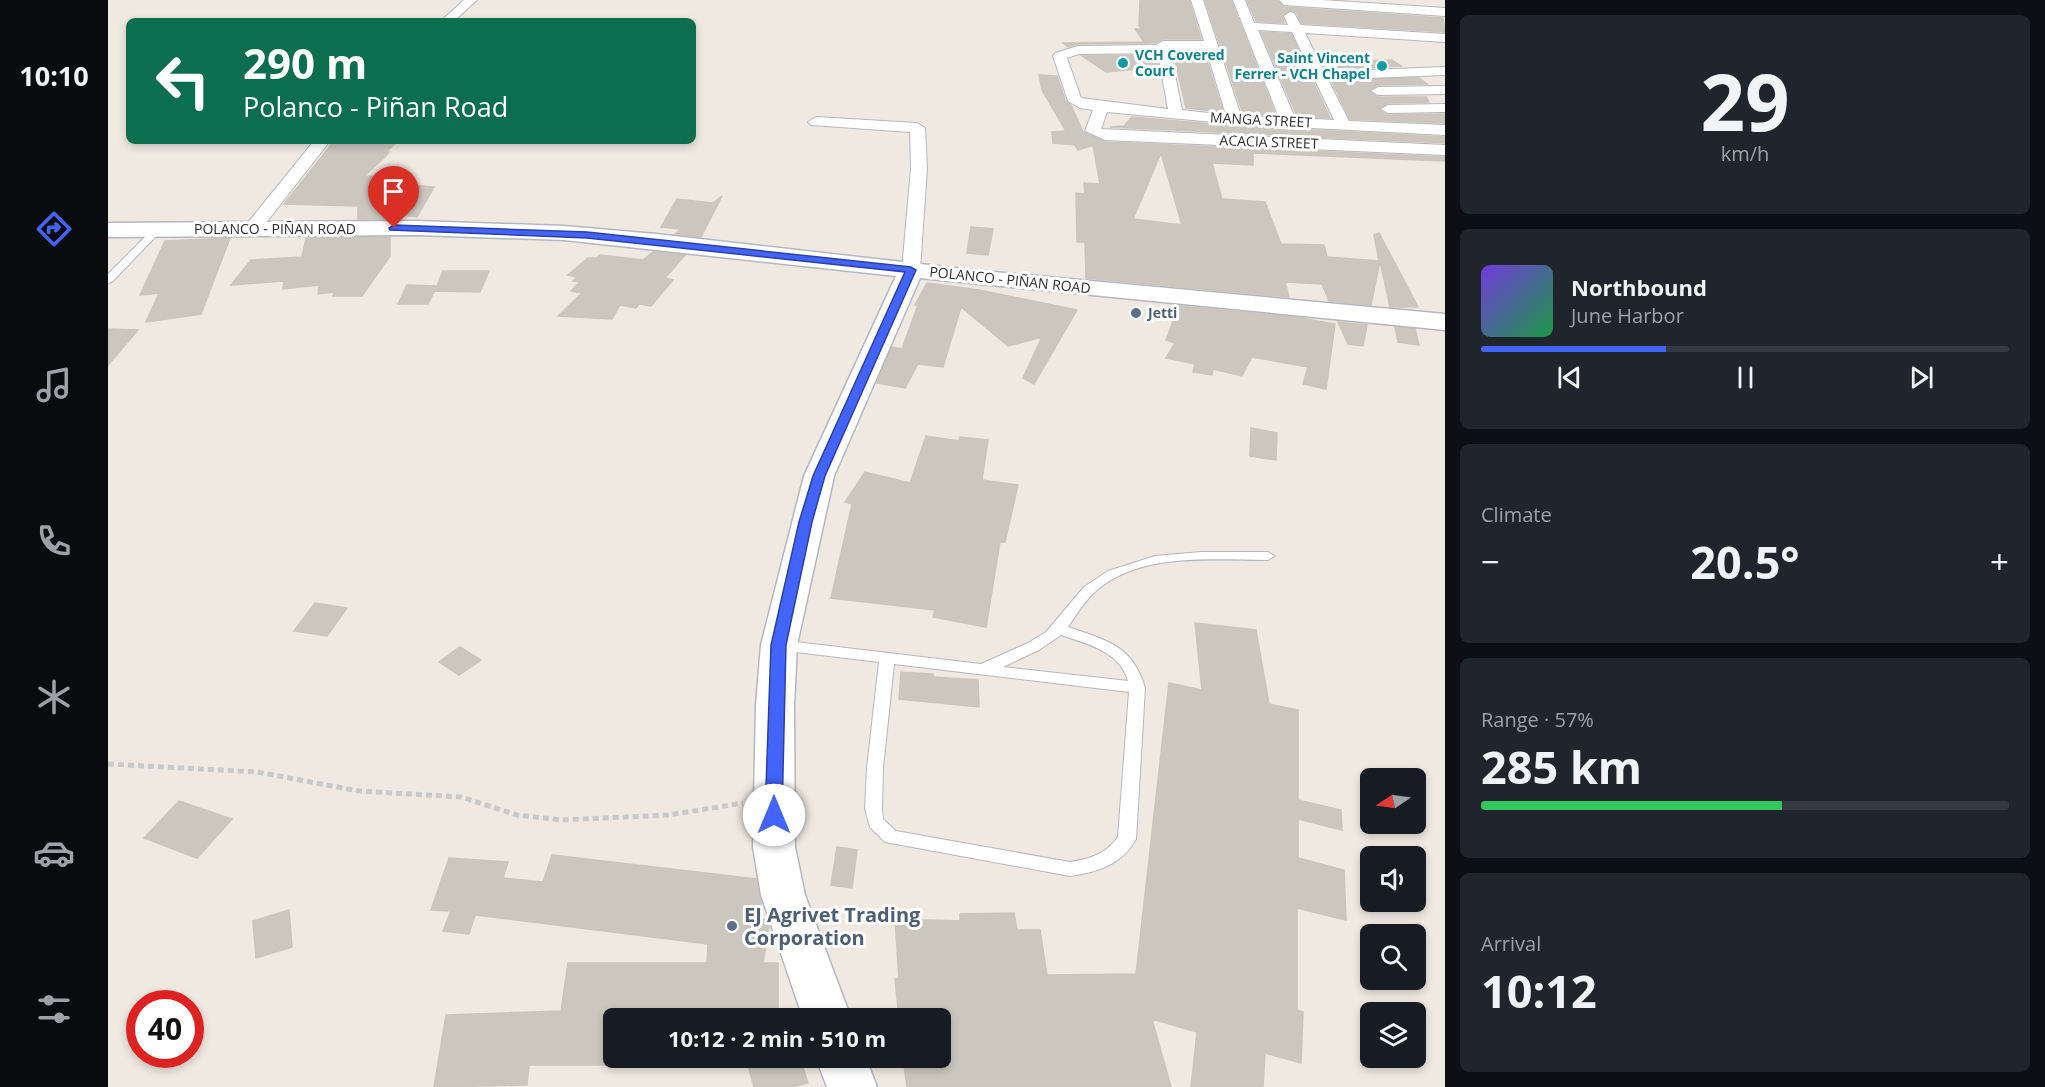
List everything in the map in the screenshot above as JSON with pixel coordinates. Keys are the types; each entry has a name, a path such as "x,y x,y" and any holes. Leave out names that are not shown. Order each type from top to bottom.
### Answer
{"main road":[{"name":"POLANCO - PIÑAN ROAD","path":"108,230 464,229 564,233 911,270 1445,322"},
{"path":"823,1008 783,895 774,847 773,799 779,645 794,573 819,476 911,270"},
{"path":"845,1068 852,1087"}],"street":[{"path":"450,18 471,0"},
{"path":"1197,0 1209,45 1235,120"},
{"path":"1239,0 1288,123"},
{"path":"1439,0 1445,0"},
{"path":"1286,5 1445,12"},
{"path":"1286,5 1445,24"},
{"path":"1286,5 1342,124"},
{"path":"1248,26 1445,38"},
{"path":"1176,115 1163,47 1209,45"},
{"name":"MANGA STREET","path":"1163,47 1078,50 1063,54 1060,56 1073,98 1077,102 1101,107 1176,115 1445,130"},
{"path":"1318,71 1369,74 1445,71"},
{"path":"1369,74 1399,128"},
{"path":"1378,91 1445,90"},
{"name":"ACACIA STREET","path":"1101,107 1093,131 1105,135 1445,150"},
{"path":"1388,109 1445,108"},
{"path":"816,122 917,128 919,168 911,270"},
{"path":"252,229 320,144"}],"lane":[{"path":"108,280 157,230"},
{"path":"982,669 1043,641 1059,629 1074,606 1094,585 1130,568 1160,559 1203,555 1268,556"},
{"path":"887,657 874,794 874,819 882,829 891,837 1070,869 1098,865 1115,855 1127,839 1137,688 1135,673 1127,660 1109,648 1059,629"},
{"path":"779,645 1137,688"}],"path":[{"path":"108,764 257,772 359,791 461,797 517,814 562,819 668,814 773,799"}],"building":[{"path":"1140,0 1189,0 1201,39 1163,39 1155,43 1078,44 1068,47 1063,43 1144,42 1135,29 1142,29 1139,26"},
{"path":"1205,0 1231,0 1276,116 1243,114"},
{"path":"1247,0 1277,0 1284,7 1443,18 1445,32 1302,23 1296,12 1291,10 1282,15 1284,23 1256,21"},
{"path":"1261,32 1291,34 1330,118 1297,116"},
{"path":"1173,51 1204,51 1223,112 1186,108"},
{"name":"VCH Covered Court","path":"1156,55 1158,67 1106,72 1082,56"},
{"path":"1392,60 1401,66 1369,68 1323,65 1322,62"},
{"path":"1039,75 1057,76 1066,102 1071,105 1083,132 1105,142 1445,157 1445,161 1253,153 1253,165 1212,163 1222,199 1265,202 1281,244 1324,245 1327,257 1379,261 1374,235 1379,233 1418,307 1390,307 1380,261 1371,305 1329,301 1322,284 1285,282 1289,297 1086,278 1085,242 1077,242 1076,193 1085,194 1084,183 1100,184 1093,145 1078,150 1075,145 1053,143 1052,132 1066,131 1042,90","holes":["1161,153 1182,225 1133,219"]},
{"path":"1330,78 1419,78 1427,84 1378,85 1369,92 1378,97 1426,97 1429,102 1388,103 1379,110 1388,115 1444,114 1445,123 1350,119"},
{"path":"1132,117 1235,126 1445,137 1445,143 1110,127 1124,126"},
{"path":"332,144 395,144 386,152 389,152 385,157 364,176 386,177 379,183 434,187 417,217 390,214 390,219 358,219 358,206 284,204"},
{"path":"722,196 701,237 675,234 681,229 661,227 677,199 713,203"},
{"path":"971,227 993,229 988,255 967,253"},
{"path":"390,237 390,256 362,296 333,296 334,292 318,294 319,285 283,289 284,281 231,285 251,260 302,257 306,238"},
{"path":"230,238 201,314 146,322 159,293 140,295 165,241"},
{"path":"653,252 685,255 665,278 673,280 651,306 639,304 636,308 620,305 612,319 558,316 582,293 571,291 580,282 573,281 577,277 568,275 588,258 596,258 600,255 643,260"},
{"path":"443,271 489,271 480,292 435,291"},
{"path":"927,283 979,290 1077,310 1034,384 1023,378 1042,337 1008,346 961,307 943,367 918,364 905,388 877,383 892,347 902,349 918,305 915,305"},
{"path":"407,285 437,286 428,304 398,304"},
{"path":"1179,306 1295,317 1335,324 1326,389 1303,384 1308,367 1252,357 1242,376 1213,369 1212,375 1193,372 1195,364 1166,358 1175,343 1166,340"},
{"path":"1338,322 1367,325 1363,346 1348,344"},
{"path":"1395,327 1415,329 1419,345 1398,342"},
{"path":"108,329 138,330 108,365"},
{"path":"1251,428 1277,433 1276,460 1250,456"},
{"path":"926,436 959,441 960,437 988,440 982,480 1018,485 1005,542 1000,542 986,627 933,617 935,610 831,598 852,504 845,502 865,472 910,483"},
{"path":"315,603 347,608 327,636 294,631"},
{"path":"1195,623 1256,630 1269,704 1298,710 1298,800 1341,810 1342,830 1298,819 1298,858 1344,870 1346,920 1297,908 1297,1010 1303,1012 1301,1063 1265,1053 1263,1087 1191,1087 1197,1032 1152,1019 1171,1087 907,1087 904,1068 951,1068 951,1008 898,1008 895,979 899,979 895,919 960,921 960,914 1014,913 1017,930 1040,930 1047,975 1136,974 1169,683 1202,690"},
{"path":"460,647 481,660 459,675 439,662"},
{"path":"901,672 978,680 979,707 899,699"},
{"path":"179,801 232,819 197,858 144,838"},
{"path":"837,847 857,850 852,888 831,885"},
{"path":"552,855 756,879 761,903 759,919 767,920 769,926 763,963 778,963 778,1008 603,1008 603,1065 529,1065 527,1085 434,1087 446,1015 561,1011 568,963 707,963 708,944 475,915 469,934 443,931 451,911 431,910 449,858 508,862 503,878 543,882"},
{"path":"289,910 292,947 256,958 253,921"},
{"path":"749,1068 803,1068 808,1083 793,1087 754,1087"}],"place":[{"name":"VCH Covered Court","path":"1123,63"},
{"name":"Saint Vincent Ferrer - VCH Chapel","path":"1382,66"},
{"name":"Jetti","path":"1136,313"},
{"name":"EJ Agrivet Trading Corporation","path":"732,926"}],"route":[{"path":"394,228 507,230 587,235 911,270 819,476 806,522 779,645 775,705 774,815"}]}
